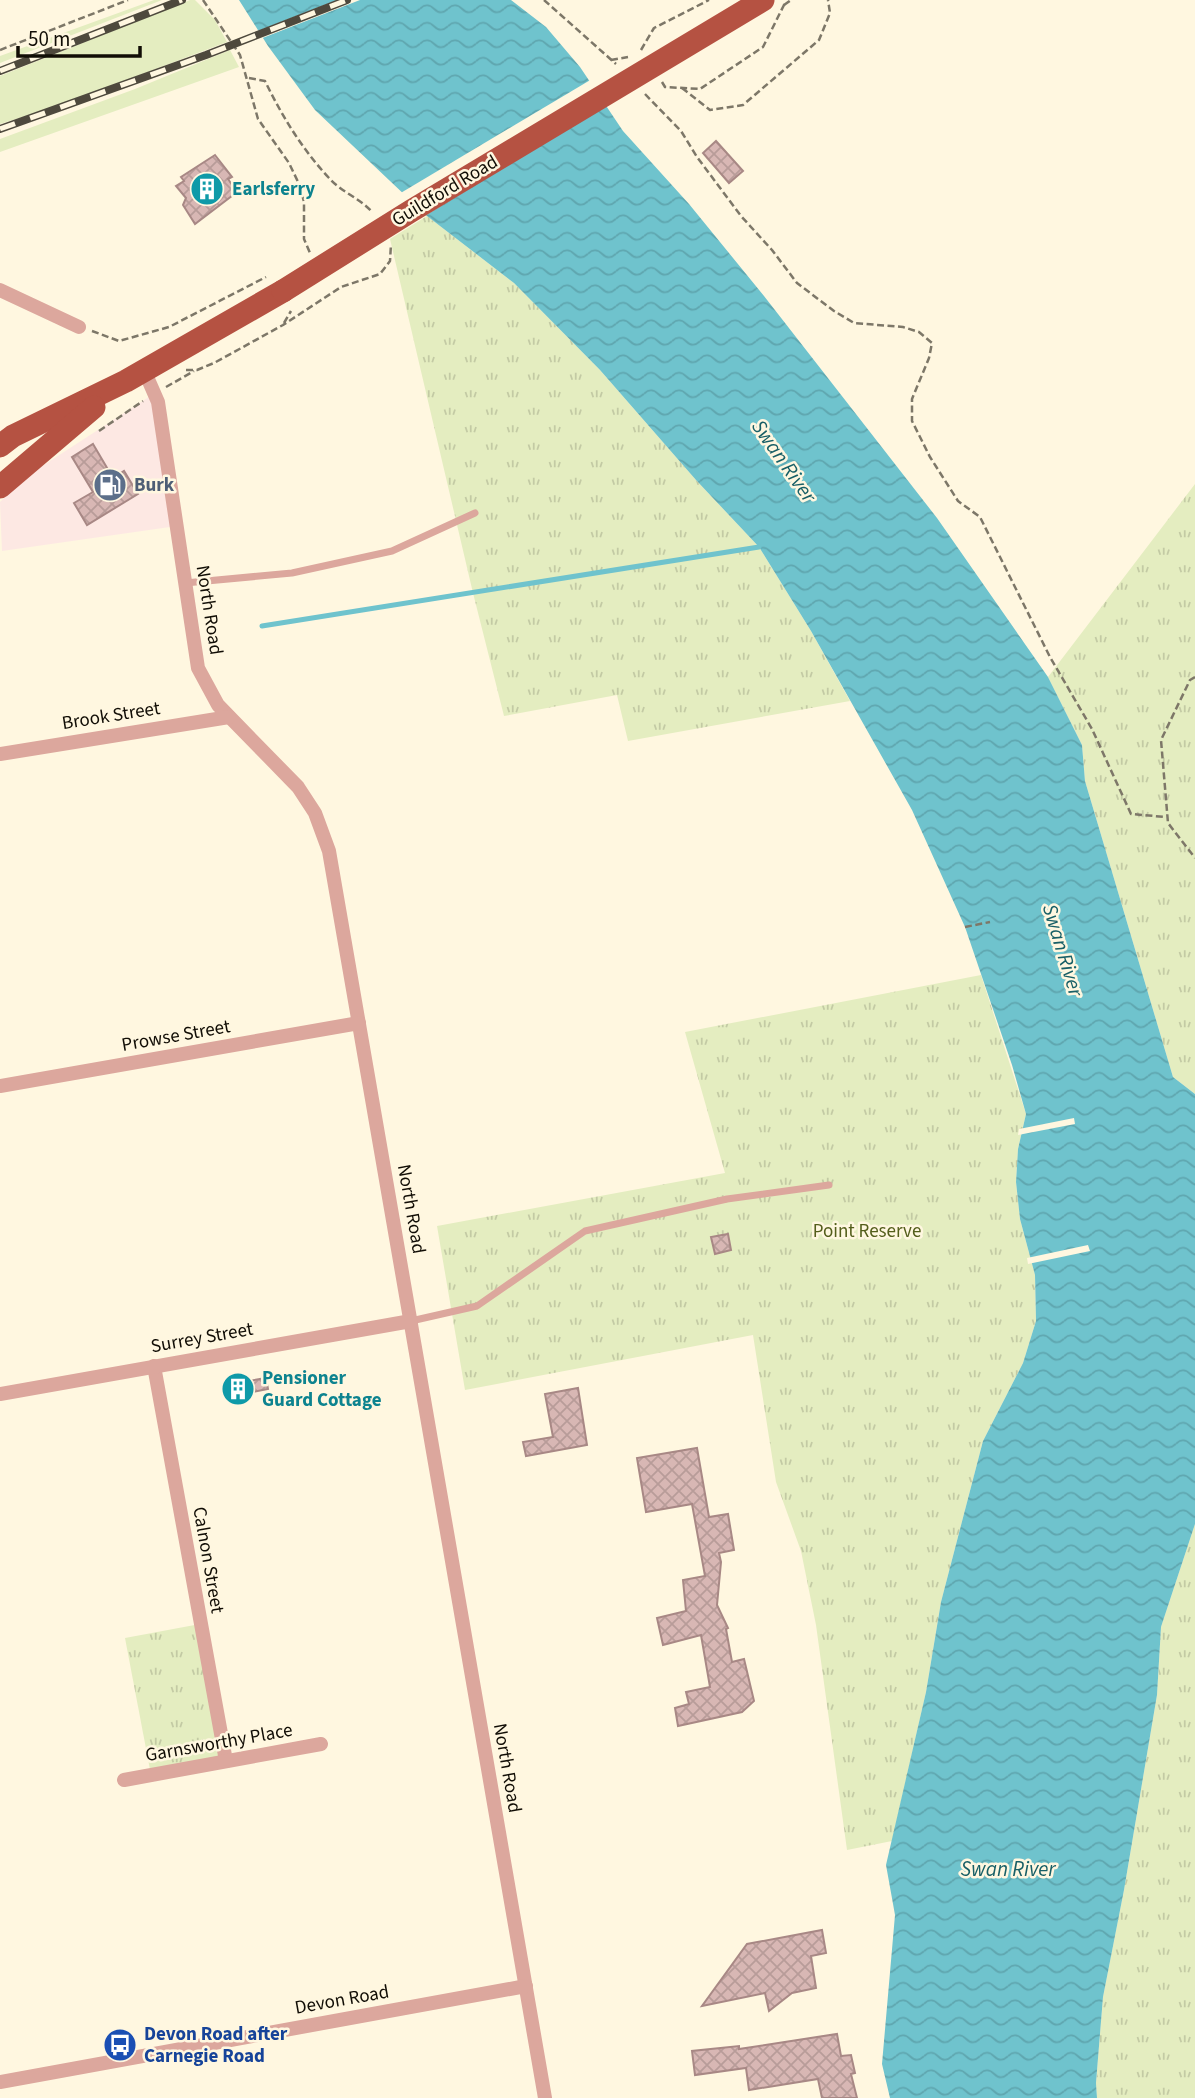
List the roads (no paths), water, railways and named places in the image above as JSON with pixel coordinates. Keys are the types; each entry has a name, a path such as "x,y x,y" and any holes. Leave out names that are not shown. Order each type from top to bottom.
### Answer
{"highway":[{"name":"Guildford Road","path":"0,487 135,376 274,284 411,211 774,2"},
{"name":"Guildford Road","path":"0,446 13,436 135,376"}],"street":[{"path":"0,290 79,327"},
{"name":"North Road","path":"135,376 158,402 198,668 209,692 229,717 298,787 319,822 329,851 545,2098"},
{"name":"Brook Street","path":"0,754 229,717"},
{"name":"Prowse Street","path":"0,1086 359,1023"},
{"name":"Surrey Street","path":"0,1394 411,1321"},
{"name":"Calnon Street","path":"154,1366 226,1761"},
{"name":"Garnsworthy Place","path":"124,1780 321,1744"},
{"name":"Devon Road","path":"0,2082 526,1986"}],"lane":[{"path":"186,583 292,573 392,551 475,513"},
{"path":"411,1321 477,1306 585,1231 727,1199 829,1185"}],"water":[{"name":"Swan River","path":"239,0 511,0 546,27 580,67 623,131 689,204 764,296 937,518 1048,677 1082,745 1085,781 1173,1077 1195,1094 1195,1524 1161,1627 1157,1695 1103,1997 1097,2098 890,2098 882,2064 895,1915 886,1865 926,1692 941,1602 983,1441 1023,1363 1036,1321 1035,1275 1020,1219 1016,1182 1018,1149 1026,1114 965,927 912,810 811,631 759,547 600,370 514,283 427,216 315,110 268,46"}],"waterway":[{"path":"262,626 759,547"}],"railway":[{"path":"0,71 182,0"},
{"path":"0,129 206,55 347,0"}],"place":[{"name":"Earlsferry","path":"207,189"},
{"name":"Burk","path":"110,485"},
{"name":"Pensioner Guard Cottage","path":"238,1389"},
{"name":"Devon Road after Carnegie Road","path":"120,2045"}],"park label":[{"name":"Point Reserve","path":"867,1231"}]}
